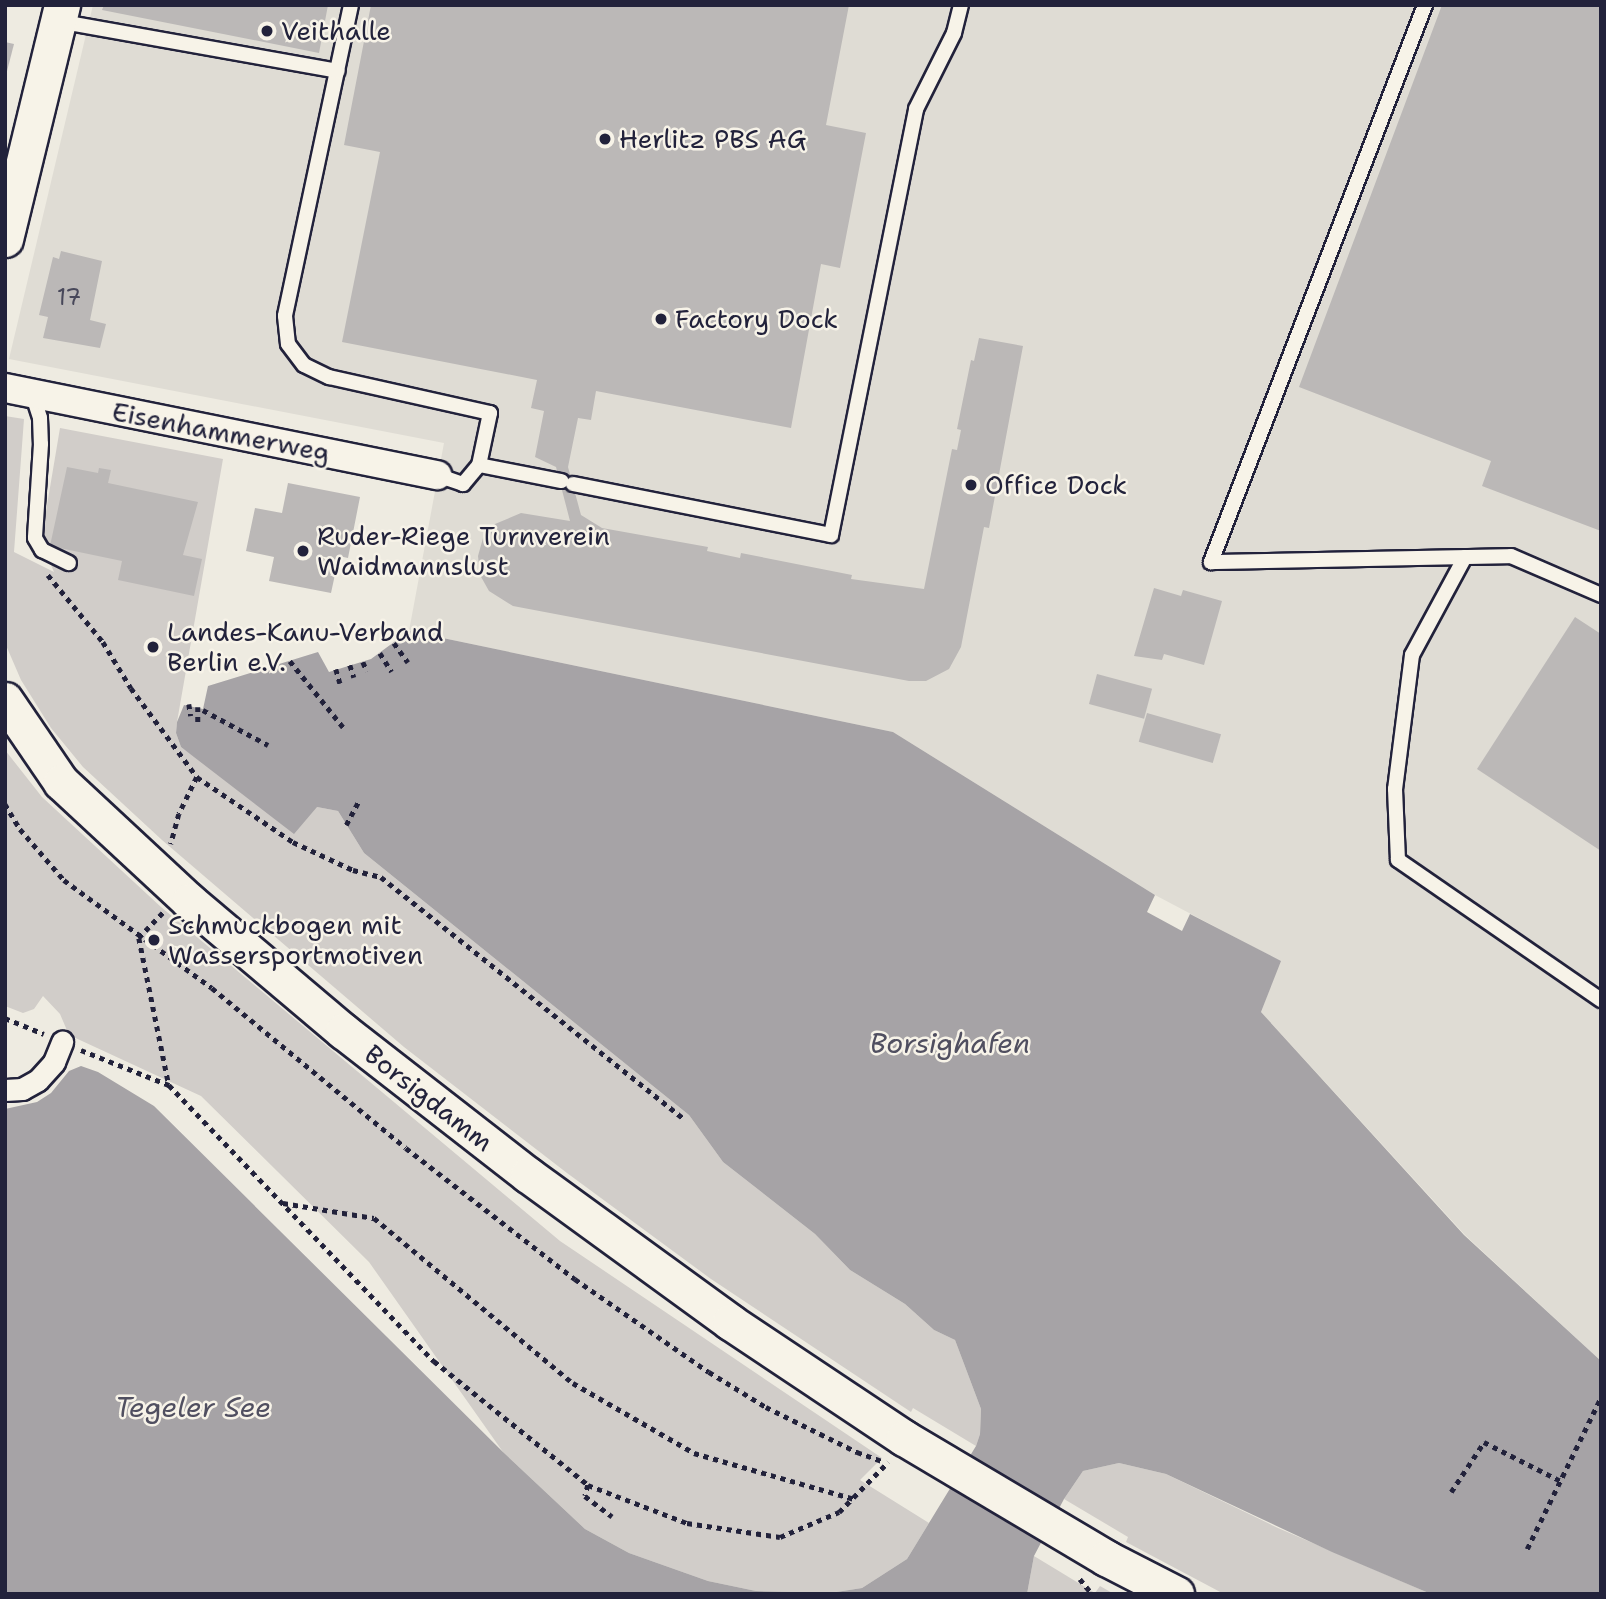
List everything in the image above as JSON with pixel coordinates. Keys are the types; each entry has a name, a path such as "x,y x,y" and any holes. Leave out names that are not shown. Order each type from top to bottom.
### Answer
{"street":[{"path":"5,239 60,13"},
{"name":"Eisenhammerweg","path":"18,391 437,475"},
{"name":"Borsigdamm","path":"5,700 61,782 172,884 343,1031 528,1175 730,1322 904,1438 1106,1558 1176,1594"},
{"path":"5,1090 22,1089 38,1080 54,1062 62,1042"}],"lane":[{"path":"351,5 285,316 288,344 304,365 329,377 490,414 479,465 463,484 437,475"},
{"path":"479,465 831,535 916,109 954,33 961,5"},
{"path":"1425,5 1210,562 1511,556 1601,595"},
{"path":"60,13 338,71"},
{"path":"18,391 40,418 41,444 34,538 42,550 69,563"},
{"path":"1465,557 1412,655 1395,789 1398,860 1601,1000"}],"path":[{"path":"41,566 103,642 131,688 197,776 293,842 353,870 381,877 684,1119"},
{"path":"394,643 408,662"},
{"path":"380,653 392,672"},
{"path":"290,662 343,727"},
{"path":"363,662 367,671"},
{"path":"351,665 354,677"},
{"path":"336,669 340,683"},
{"path":"189,704 191,716"},
{"path":"198,722 200,708 268,745"},
{"path":"172,884 171,842 179,814 197,776"},
{"path":"346,825 359,801"},
{"path":"5,804 20,829 64,880 139,938 212,988 406,1148 586,1287 709,1372 766,1407 857,1452 887,1463 839,1512 780,1537 687,1522 588,1485 434,1361 169,1086 5,1018"},
{"path":"139,938 169,1086"},
{"path":"282,1203 374,1218 573,1383 694,1453 854,1499"},
{"path":"1527,1549 1601,1397"},
{"path":"1451,1492 1484,1442 1561,1481"},
{"path":"588,1485 585,1496 612,1516"},
{"path":"1073,1571 1092,1594"}],"shaded area":[{"path":"93,5 1601,5 1601,1361 1465,1235 1261,1012 1280,961 1155,895 893,732 409,631 444,443 9,359"},
{"path":"5,416 24,419 14,552 54,572 41,541 60,428 223,459 177,722 176,733 181,747 198,759 317,807 338,811 364,853 689,1115 723,1162 815,1234 850,1270 905,1304 934,1330 955,1340 981,1409 980,1434 976,1446 913,1408 911,1412 711,1279 567,1173 404,1047 162,840 83,767 51,728 21,680 5,643"},
{"path":"5,750 42,797 161,907 560,1241 882,1458 860,1480 929,1523 907,1559 862,1588 830,1593 756,1591 708,1581 629,1553 585,1529 503,1452 369,1262 201,1096 69,1035 60,1014 43,996 34,1009 23,1013 5,1006"},
{"path":"1119,1463 1166,1474 1278,1528 1431,1594 1224,1594 1126,1542 1128,1537 1064,1499 1083,1471"},
{"path":"1034,1556 1095,1593 1100,1586 1114,1594 1027,1594"}],"water":[{"name":"Borsighafen","path":"409,631 893,732 1155,895 1147,912 1182,931 1190,914 1281,961 1261,1012 1464,1235 1601,1361 1601,1594 1431,1594 1332,1552 1166,1474 1119,1463 1083,1471 1064,1499 1034,1556 1027,1594 5,1594 5,1109 37,1102 51,1093 69,1071 81,1066 98,1072 154,1106 503,1452 585,1529 629,1553 708,1581 756,1591 830,1593 862,1588 907,1559 976,1446 980,1434 981,1409 955,1340 934,1330 905,1304 850,1270 815,1234 723,1162 689,1115 364,853 338,811 317,807 294,834 181,747 176,733 184,705 203,709 208,686 318,652 329,672 371,659"}],"building":[{"name":"Veithalle","path":"104,5 328,5 319,53 102,10"},
{"path":"371,5 849,5 826,125 866,133 840,268 821,264 791,428 596,391 591,420 578,418 568,467 581,515 602,528 708,547 707,551 740,558 741,553 852,575 851,579 924,589 952,449 957,450 961,430 957,429 971,360 974,361 979,338 1023,346 989,528 984,527 961,647 949,669 926,681 909,681 513,606 489,591 480,575 478,556 483,538 495,524 521,513 570,521 556,467 535,457 544,411 531,408 537,380 342,342 380,152 344,145"},
{"path":"1442,5 1601,5 1601,531 1482,486 1491,461 1299,387"},
{"path":"5,42 14,44 6,75 5,74"},
{"path":"61,251 102,261 90,320 106,324 100,348 43,338 48,317 39,315 53,257 59,259"},
{"path":"67,467 98,473 99,468 111,470 108,483 198,502 183,555 202,559 194,596 118,580 122,561 50,546"},
{"path":"288,483 360,497 348,558 339,556 331,593 269,581 274,557 246,551 255,508 282,513"},
{"path":"1154,588 1181,596 1183,590 1222,601 1204,665 1164,654 1162,660 1134,656"},
{"path":"1575,617 1601,634 1601,851 1477,769"},
{"path":"1097,674 1152,689 1144,719 1089,704"},
{"path":"1147,713 1221,734 1213,763 1139,742"}],"place":[{"name":"Veithalle","path":"267,31"},
{"name":"Herlitz PBS AG","path":"605,139"},
{"name":"Factory Dock","path":"661,319"},
{"name":"Office Dock","path":"971,485"},
{"name":"Ruder-Riege Turnverein Waidmannslust","path":"303,551"},
{"name":"Landes-Kanu-Verband Berlin e.V.","path":"153,647"},
{"name":"Schmuckbogen mit Wassersportmotiven","path":"154,940"}],"water label":[{"name":"Tegeler See","path":"193,1407"}]}
